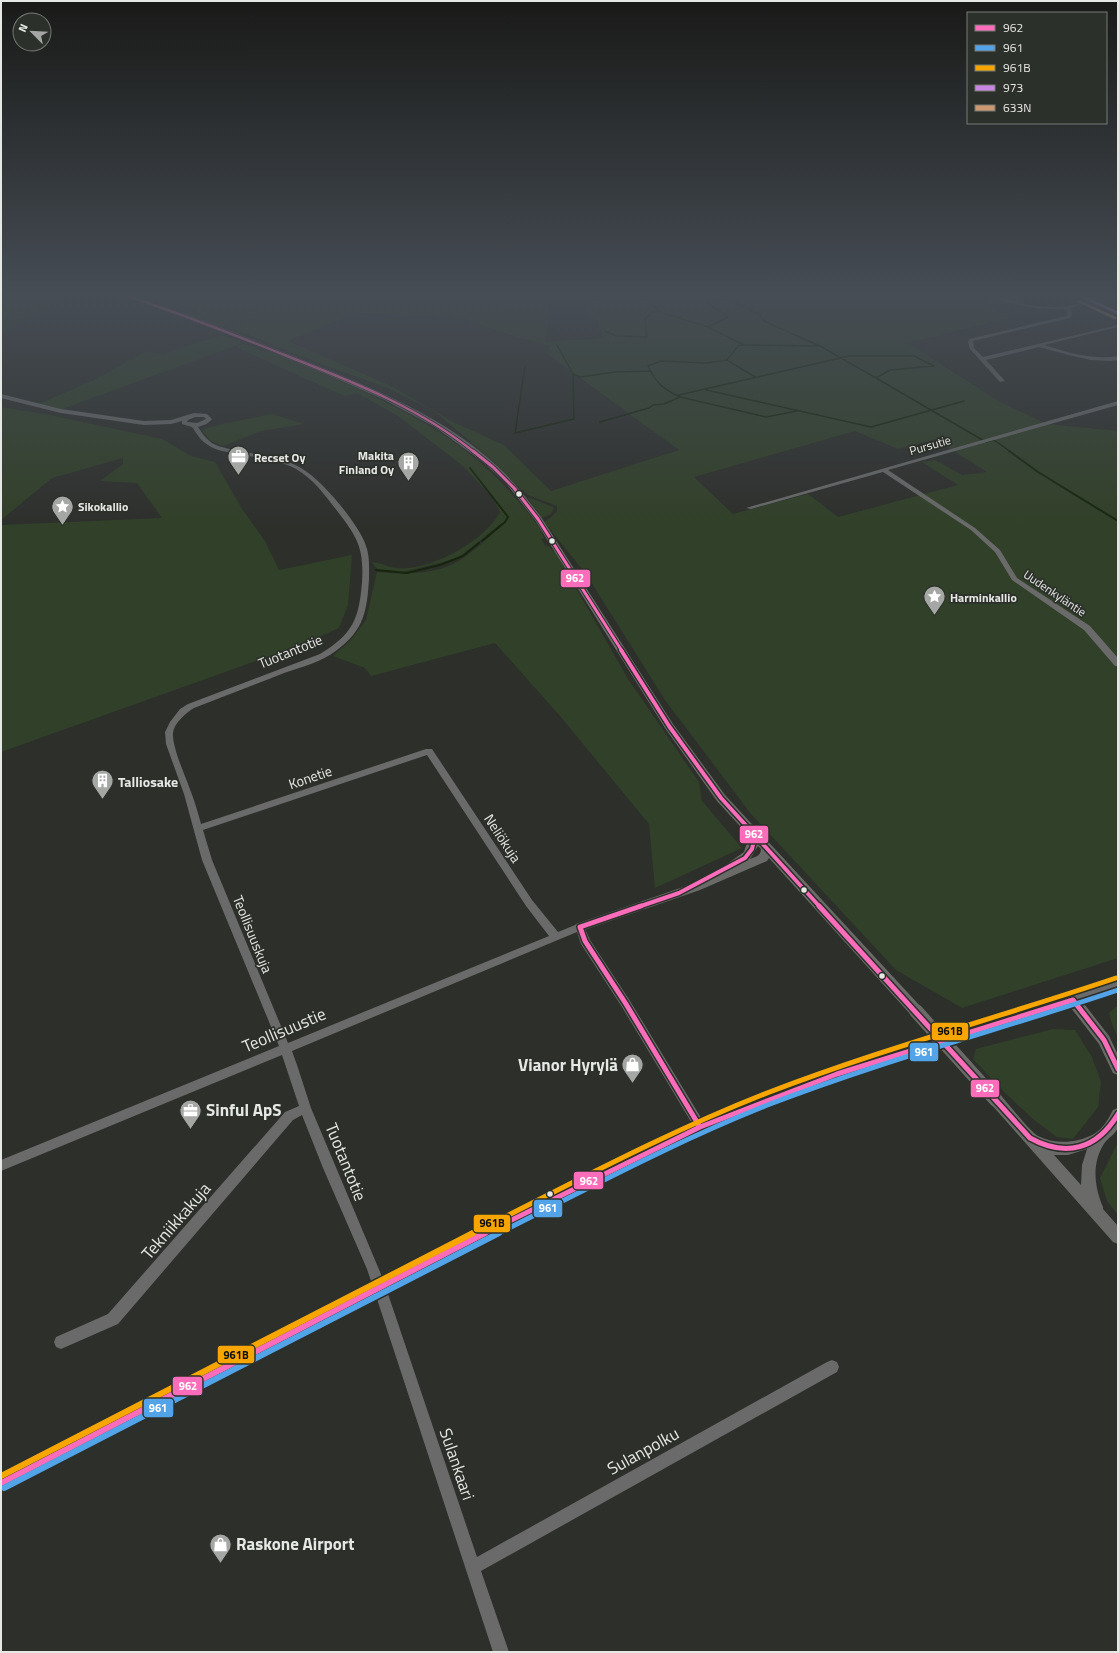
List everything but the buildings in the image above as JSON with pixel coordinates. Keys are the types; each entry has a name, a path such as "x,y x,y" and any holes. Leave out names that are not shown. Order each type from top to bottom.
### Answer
{"main road":[{"path":"329,373 364,387 406,407 428,420 486,460 522,498 538,519 669,726 721,798 916,1011 1118,1237"},
{"path":"679,893 737,864 751,852 756,836"},
{"path":"580,928 679,893 753,863 765,856 767,849"},
{"path":"679,893 698,889 759,866 772,865 789,873"},
{"path":"1073,1000 1104,1040 1118,1069"},
{"path":"1099,1215 1087,1182 1087,1170 1089,1160 1100,1138 1115,1122 1118,1114"},
{"path":"1030,1138 1047,1147 1063,1150 1100,1138"}],"street":[{"path":"995,373 1002,381"},
{"path":"1,396 61,412 144,423 184,421 198,414 208,416 209,418 208,421 195,428 184,421"},
{"name":"Pursutie","path":"749,508 1118,403"},
{"name":"Tuotantotie","path":"195,428 207,443 218,448 276,461 307,473 332,501 363,542 366,572 362,610 358,622 348,637 335,649 323,656 196,704 183,711 174,722 169,732 170,744 199,828"},
{"name":"Uudenkyläntie","path":"884,470 973,529 998,551 1014,579 1087,628 1118,664"},
{"name":"Konetie","path":"199,828 429,752"},
{"name":"Neliökuja","path":"429,752 529,903 556,937"},
{"name":"Teollisuuskuja","path":"199,828 207,860 284,1049"},
{"path":"580,928 585,941 626,1004 700,1127"},
{"name":"Teollisuustie","path":"1,1166 580,928"},
{"path":"1,1483 378,1287 584,1183 700,1127 837,1074 1073,1000 1118,984"},
{"name":"Tuotantotie","path":"284,1049 292,1066 305,1108 373,1268 378,1287"},
{"name":"Tekniikkakuja","path":"61,1342 112,1319 289,1116 305,1108"},
{"name":"Sulankaari","path":"378,1287 501,1652"},
{"name":"Sulanpolku","path":"473,1567 832,1367"}],"green space":[{"path":"106,373 160,373 62,409 39,404"},
{"path":"294,373 321,373 371,395 434,429 464,450 491,473 532,517 542,533 544,538 541,539 546,547 548,546 556,553 628,679 699,782 702,801 742,848 655,888 649,824 560,716 495,643 371,676 365,668 333,656 351,640 366,620 377,572 399,573 378,570 372,562 396,568 409,568 439,560 469,544 482,534 493,523 500,512 492,497 464,467 401,418 358,393 344,396","holes":["502,523 504,523 480,545 453,564 444,568 425,572 399,573 459,557"]},
{"path":"347,373 362,373 391,386 453,422 504,445 551,491 679,450 574,373 955,373 1000,402 1047,424 1118,431 1118,958 962,1008 896,970 751,814 665,700 586,574 544,522 557,511 557,506 528,495 521,490 494,462 439,415 388,388","holes":["855,431 898,449 935,439 987,472 962,475 935,460 922,462 958,485 838,517 808,494 733,514 694,477"]},
{"path":"1,407 50,415 162,439 191,456 215,462 242,509 265,541 279,570 352,555 348,605 339,628 301,645 1,752 1,525 162,518 137,483 100,481 123,464 123,458 52,478 1,520"},
{"path":"272,414 304,424 261,431 223,446 211,441 203,432 204,429 222,424"},
{"path":"527,497 553,507 554,509 551,514 542,518"},
{"path":"1118,1005 1118,1038 1109,1013"},
{"path":"1053,1029 1075,1030 1092,1057 1101,1082 1098,1107 1073,1139 1057,1137 1034,1120 1002,1090 973,1059 976,1049"},
{"path":"1118,1142 1118,1215 1107,1201 1100,1178"}],"waterway":[{"path":"524,373 515,433 574,419 573,374"},
{"path":"573,374 580,377 607,373"},
{"path":"652,373 661,385 680,397"},
{"path":"749,373 755,377"},
{"path":"679,395 774,373"},
{"path":"867,373 876,378"},
{"path":"876,378 885,373"},
{"path":"876,378 931,410"},
{"path":"706,390 871,427 931,410"},
{"path":"600,422 649,408 653,405 664,404 680,397"},
{"path":"680,397 766,417 797,411"},
{"path":"931,410 964,401"},
{"path":"931,410 986,442 994,440 1011,452"},
{"path":"1009,451 1038,472 1118,521"},
{"path":"470,468 508,517 505,522 482,541"},
{"path":"376,570 407,573 440,565 463,556 479,543"}],"transit line":[{"name":"962","path":"331,373 385,397 438,425 493,467 514,488 538,519 669,726 721,798 1030,1138 1042,1145 1055,1148 1067,1149 1080,1147 1102,1135 1111,1126 1118,1114"},
{"name":"962","path":"700,1127 626,1004 585,941 580,927 679,893 717,874 745,858 752,849 755,836"},
{"name":"961B","path":"1,1476 471,1234 688,1126 768,1093 817,1075 1116,978"},
{"name":"961","path":"4,1488 297,1336 597,1183 690,1138 770,1104 819,1086 1069,1007 1118,990"},
{"name":"962","path":"1,1483 378,1287 584,1183 700,1127 837,1074 1073,1000 1104,1040 1118,1069"}],"place":[{"name":"Recset Oy","path":"238,476"},
{"name":"Makita Finland Oy","path":"409,482"},
{"name":"Sikokallio","path":"62,526"},
{"name":"Harminkallio","path":"934,616"},
{"name":"Talliosake","path":"103,800"},
{"name":"Vianor Hyrylä","path":"633,1084"},
{"name":"Sinful ApS","path":"191,1130"},
{"name":"Raskone Airport","path":"221,1564"}]}
